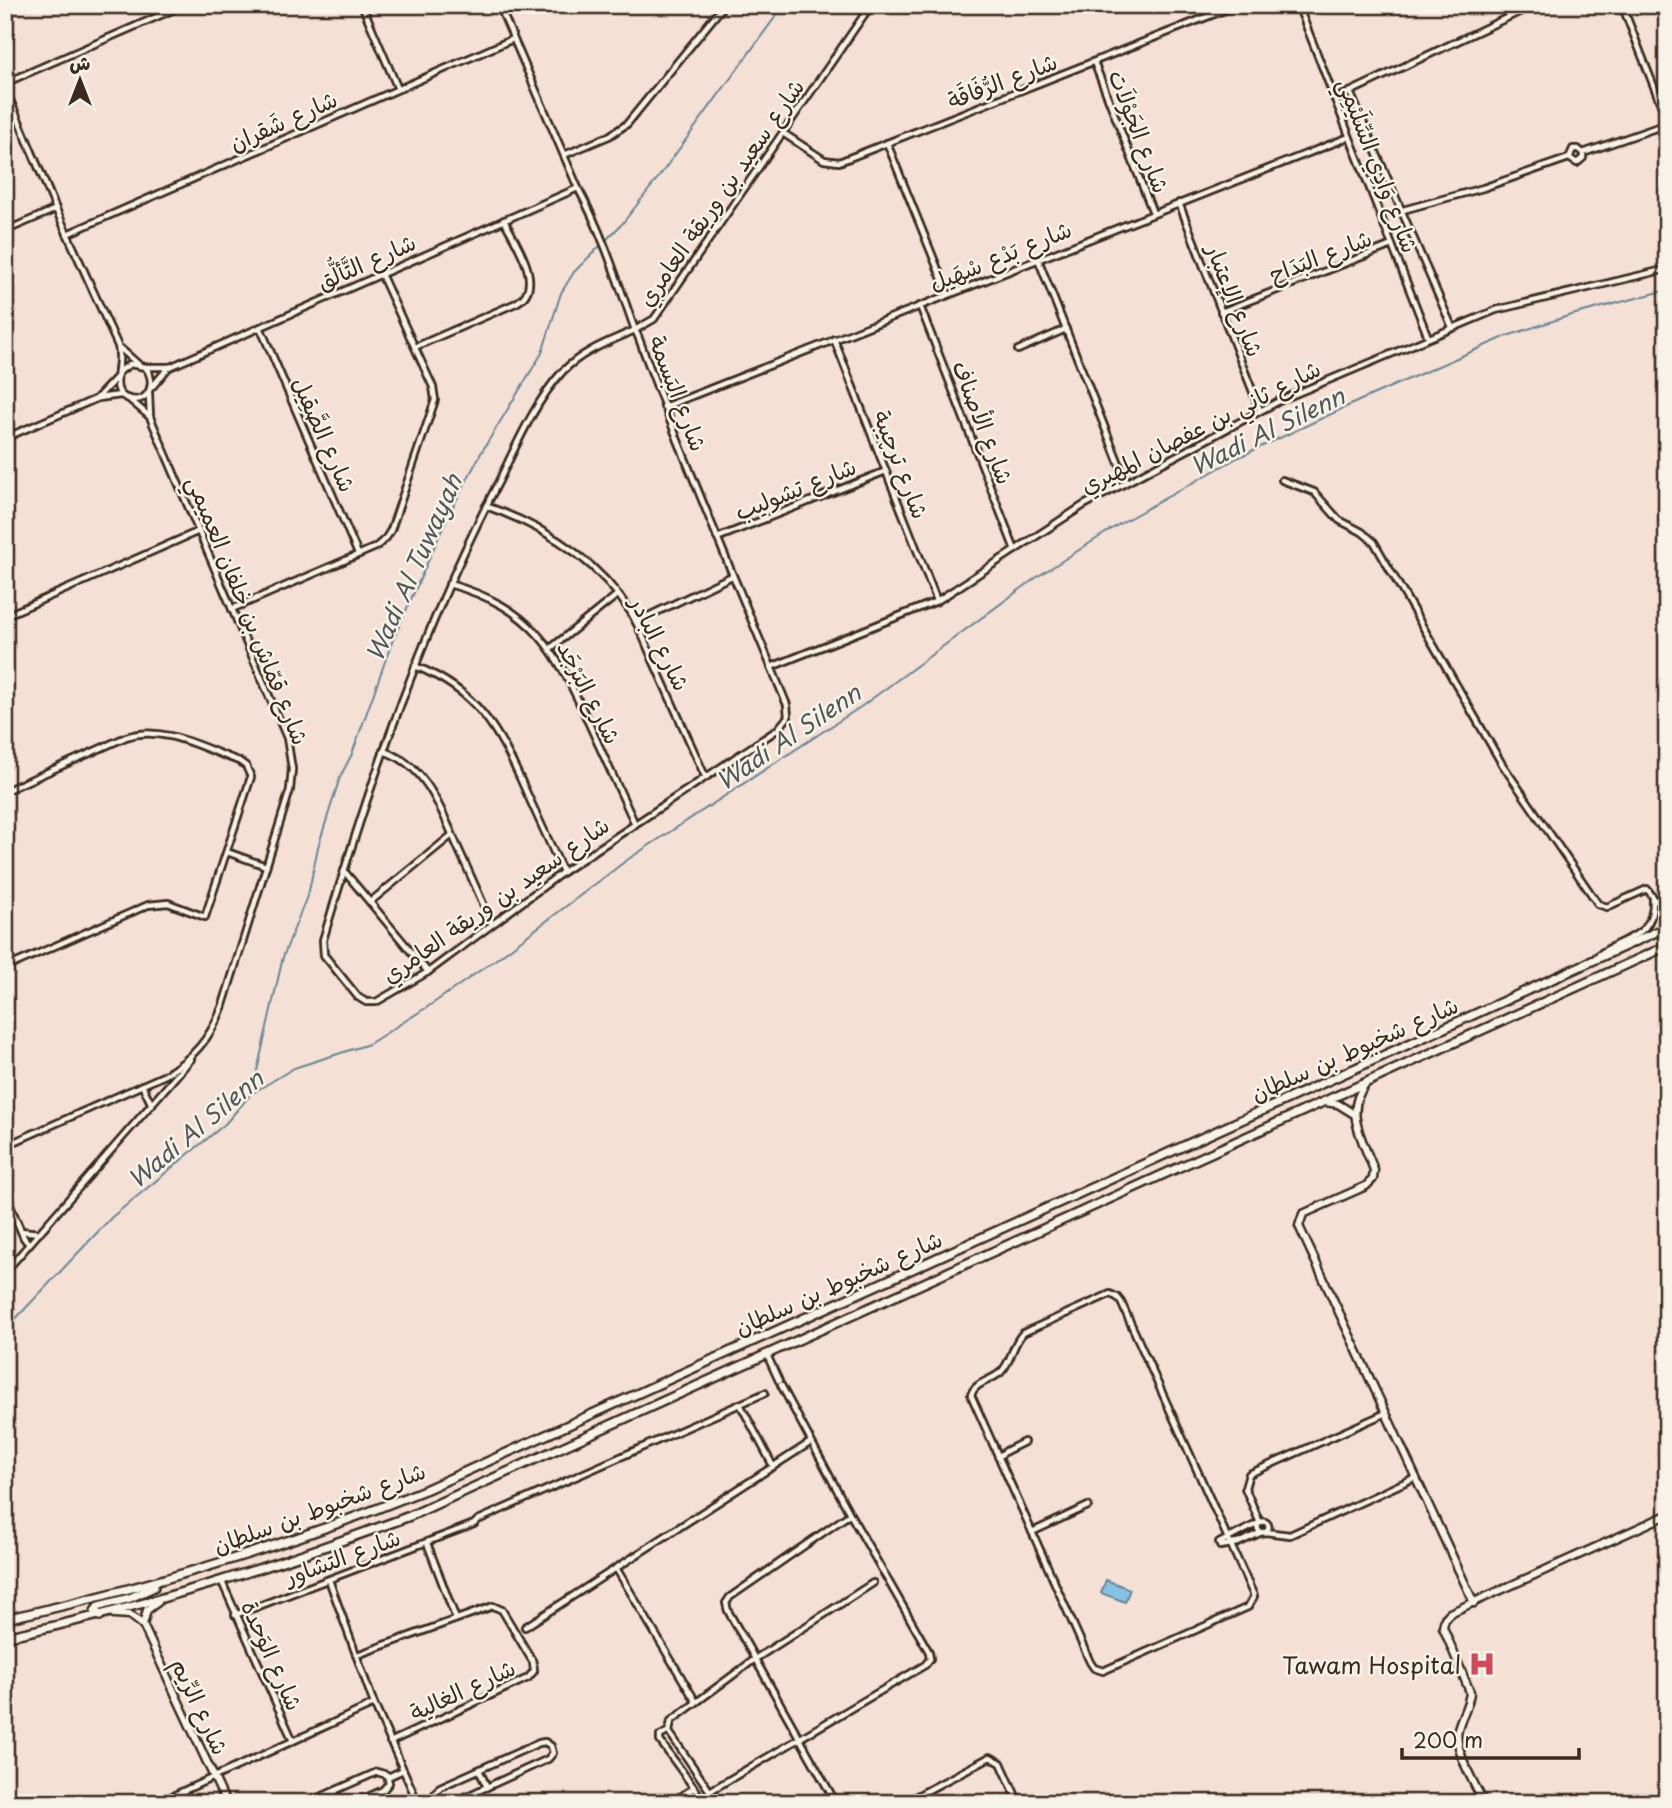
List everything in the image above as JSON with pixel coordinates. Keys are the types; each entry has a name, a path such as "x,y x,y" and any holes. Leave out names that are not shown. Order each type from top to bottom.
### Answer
{"main road":[{"name":"شارع شخبوط بن سلطان","path":"5,1619 164,1581 307,1536 447,1480 1667,927"},
{"name":"شارع شخبوط بن سلطان","path":"5,1637 104,1615 222,1582 313,1553 411,1516 1667,946"},
{"path":"104,1615 95,1611 97,1607 139,1595 164,1581"}],"street":[{"path":"119,372 121,359 118,346 56,209 5,85 184,5"},
{"path":"362,5 398,89"},
{"name":"شارع البَسمة","path":"499,5 613,270 664,407 787,705 788,718"},
{"path":"564,155 608,136 627,124 724,5"},
{"name":"شارع سعيد بن وريقة العامري","path":"788,718 777,730 563,872 428,972 376,1002 366,1002 358,997 327,960 322,945 383,751 449,584 526,428 561,374 593,348 648,324 658,313 871,5"},
{"name":"شارع الرُّفَاقَة","path":"783,133 829,162 839,162 1237,5"},
{"name":"شارع وَادِي السِّلَيْمِي","path":"1298,5 1428,337"},
{"path":"1335,99 1534,5"},
{"path":"1583,153 1667,122 1622,5"},
{"name":"شارع شَقران","path":"67,234 513,38"},
{"name":"شارع الجَوْلاَت","path":"1094,62 1153,213"},
{"path":"1350,92 1404,211 1452,327"},
{"name":"شارع بَدْع سْهَيل","path":"664,407 1349,137"},
{"path":"887,143 948,294"},
{"path":"1404,211 1483,188 1569,158 1573,149 1583,153"},
{"path":"1569,158 1575,163 1580,162 1583,153"},
{"name":"شارع التَّألُّق","path":"145,367 170,367 578,188"},
{"name":"شارع الإعتبار","path":"1179,203 1260,410"},
{"path":"5,232 56,209"},
{"path":"415,347 516,303 528,293 531,284 529,274 504,220"},
{"name":"شارع البَدَاح","path":"1221,312 1392,245"},
{"path":"1038,259 1126,481"},
{"name":"شارع ثاني بن عفصان المهيري","path":"771,667 937,601 1078,508 1260,410 1428,337 1508,306 1667,269"},
{"path":"232,609 359,554 380,544 389,535 434,409 434,391 382,274"},
{"name":"شارع الأصناف","path":"920,306 1015,550"},
{"name":"شارع الصَّقِيل","path":"260,327 359,554"},
{"path":"1017,349 1066,330"},
{"name":"شارع ترچيبة","path":"834,339 937,601"},
{"path":"116,377 117,389 129,399 142,398 150,390 151,376 145,367 118,346"},
{"path":"98,397 125,366 138,364"},
{"name":"شارع التَّألُّق","path":"150,390 170,367"},
{"name":"شارع قمّاش بن خلفان العميمي","path":"5,1146 175,1069 208,1038 219,1017 290,790 291,758 283,728 150,417 150,390"},
{"path":"5,438 98,397 121,395"},
{"name":"شارع قمّاش بن خلفان العميمي","path":"129,399 150,417"},
{"name":"شارع تشوليب","path":"717,538 886,471"},
{"path":"1282,480 1314,492 1339,520 1374,542 1502,764 1598,904 1607,907 1647,889 1667,909"},
{"name":"شارع البادر","path":"486,506 535,526 558,540 580,556 617,595 636,622 705,776"},
{"path":"5,616 199,531"},
{"path":"636,622 732,576"},
{"name":"شارع البَرْجَد","path":"449,584 472,591 505,607 534,630 551,648 567,673 635,824"},
{"path":"551,648 617,595"},
{"path":"415,666 456,687 489,718 508,750 563,872"},
{"path":"5,791 135,734 150,733 167,736 239,761 249,769 250,781 205,917 168,903 153,904 5,968"},
{"path":"383,751 402,759 420,776 437,801 492,923"},
{"path":"370,902 452,835"},
{"path":"227,852 266,866"},
{"path":"344,871 428,972"},
{"path":"1592,961 1607,949 1637,935 1647,927 1653,897"},
{"path":"5,1272 181,1073 195,1052"},
{"path":"1366,1083 1357,1098 1354,1114 1374,1170 1373,1179 1366,1186 1304,1214 1299,1226 1474,1603"},
{"path":"142,1085 152,1105"},
{"path":"1325,1102 1338,1104 1354,1114"},
{"path":"5,1194 29,1244"},
{"path":"21,1231 39,1233"},
{"path":"1107,1295 1114,1295 1121,1302 1253,1591 1251,1604 1103,1671 1094,1668 998,1458 971,1398 973,1388 1000,1373 1007,1364 1017,1340 1026,1331 1107,1295"},
{"path":"710,1791 925,1665 930,1659 811,1442 767,1355"},
{"name":"شارع التشاور","path":"235,1615 461,1530 490,1514 765,1393"},
{"path":"740,1404 773,1466"},
{"path":"1265,1530 1245,1488 1249,1474 1387,1413"},
{"path":"526,1627 811,1442"},
{"path":"998,1458 1024,1442"},
{"path":"1261,1522 1258,1529 1279,1534 1294,1533 1416,1477"},
{"path":"1032,1532 1088,1506"},
{"path":"836,1803 726,1609 728,1598 850,1514"},
{"path":"1484,1803 1457,1743 1457,1731 1470,1692 1443,1624 1445,1618 1450,1613 1667,1515"},
{"path":"1230,1542 1261,1522"},
{"path":"1219,1545 1265,1530"},
{"path":"427,1543 456,1619"},
{"path":"616,1568 696,1702"},
{"path":"329,1580 374,1704 418,1803"},
{"name":"شارع الوَحدة","path":"222,1582 293,1741"},
{"path":"718,1803 669,1731 671,1721 755,1659 873,1583"},
{"path":"104,1615 130,1615 144,1625 147,1610 161,1600"},
{"name":"شارع الغالية","path":"357,1655 490,1606 499,1608 533,1662 532,1674 528,1678 390,1742"},
{"name":"شارع الرِّيم","path":"144,1625 226,1803"},
{"path":"157,1803 374,1704"},
{"path":"669,1731 660,1736 660,1741 705,1803"},
{"path":"429,1803 436,1801 438,1789 542,1742 553,1748 552,1756 548,1759 452,1803"},
{"path":"904,1803 989,1757 1001,1763 1018,1803"},
{"path":"388,1777 403,1770"},
{"path":"479,1770 487,1787"},
{"path":"307,1803 377,1772 388,1777 386,1788 354,1803"},
{"path":"670,1803 694,1788"},
{"path":"334,1791 340,1803"}],"water":[{"path":"1106,1580 1130,1589 1125,1602 1101,1593"}],"waterway":[{"name":"Wadi Al Tuwayah","path":"605,241 658,178 784,5"},
{"name":"Wadi Al Tuwayah","path":"252,1093 283,957 309,891 318,847 340,777 352,754 392,642 448,516 481,453 542,353 561,293 574,272 601,245"},
{"name":"Wadi Al Silenn","path":"5,1330 112,1217 225,1124 251,1094 294,1068 369,1044 432,1004 627,860 862,706 1037,577 1121,523 1237,458 1507,336 1568,316 1667,290"}],"place":[{"name":"Tawam Hospital","path":"1482,1664"}]}
